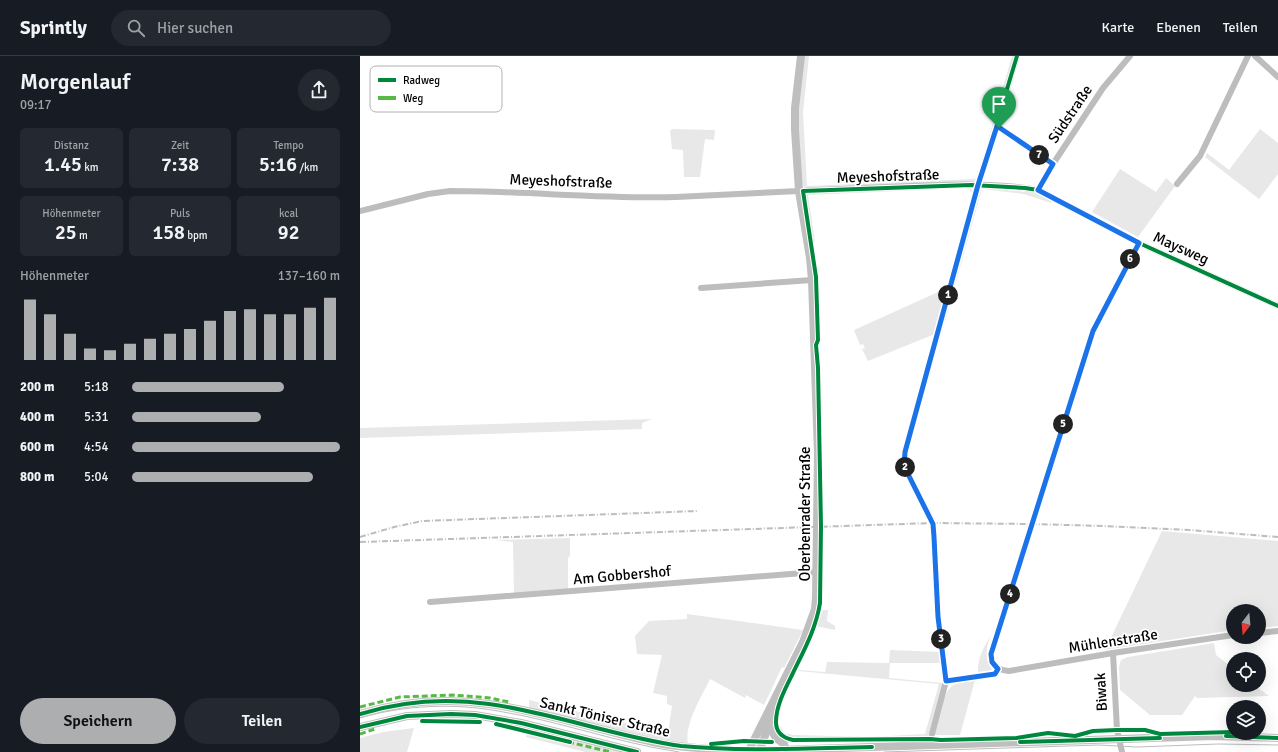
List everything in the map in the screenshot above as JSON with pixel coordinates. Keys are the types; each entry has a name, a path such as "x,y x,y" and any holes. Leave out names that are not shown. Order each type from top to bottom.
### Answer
{"main road":[{"name":"Oberbenrader Straße","path":"748,751 803,642 812,621 816,598 818,454 812,280 810,258 799,191 795,130 795,108 801,56"},
{"name":"Oberbenrader Straße","path":"758,752 780,689"},
{"name":"Sankt Töniser Straße","path":"360,714 381,708 418,702 471,702 523,710 660,743 683,747 758,752 1214,736 1278,738"},
{"name":"Sankt Töniser Straße","path":"360,726 407,716 451,714 475,715 521,723 637,752"},
{"path":"768,725 776,738 784,744 786,750"}],"street":[{"path":"932,734 946,681 938,617 933,524 904,466 903,461 1017,56"},
{"name":"Südstraße","path":"1038,190 1053,164 1103,88 1130,56"},
{"path":"1177,184 1200,156 1248,56"},
{"path":"1255,56 1278,77"},
{"path":"998,127 1053,164"},
{"name":"Meyeshofstraße","path":"360,211 450,190 628,197 914,186 981,185"},
{"name":"Maysweg","path":"981,185 1038,190 1139,243 1278,306"},
{"path":"946,681 995,674 998,669 992,662 991,654 1093,331 1139,243"},
{"path":"701,288 812,280"},
{"name":"Am Gobbershof","path":"430,602 816,572"},
{"path":"1266,632 1278,631"},
{"name":"Mühlenstraße","path":"998,669 1009,671 1113,653 1226,637"},
{"name":"Biwak","path":"1113,653 1115,713 1122,752"}],"shaded area":[{"path":"804,56 809,56 803,112 807,186 975,179 978,176 1012,56 1014,56 977,180 971,182 804,187 801,183 798,111"},
{"path":"672,129 715,130 714,140 705,139 700,177 684,177 683,150 672,149 670,131"},
{"path":"1260,129 1278,143 1278,174 1259,199 1205,157 1207,153 1229,170"},
{"path":"1120,169 1156,192 1166,178 1175,186 1138,237 1092,212"},
{"path":"969,187 973,192 972,198 972,193 966,188 808,195 815,242 810,242 803,201 805,195 808,193"},
{"path":"982,188 1038,193 1052,201 1051,203 1024,194 982,189 905,465 907,449 979,192"},
{"path":"947,288 935,334 868,361 862,349 865,348 863,344 860,345 854,330"},
{"path":"652,419 642,423 642,429 360,438 360,428"},
{"path":"1162,531 1278,541 1278,626 1266,627 1266,604 1226,604 1226,631 1105,650"},
{"path":"570,538 570,556 568,558 568,590 514,594 513,542 495,540"},
{"path":"823,610 828,610 827,621 835,626 835,630 816,626"},
{"path":"687,614 803,630 784,668 782,667 764,705 746,695 745,698 710,679 691,719 687,736 688,744 659,740 529,708 529,700 668,733 672,706 667,704 667,696 653,693 662,655 637,654 635,636 649,621 687,619"},
{"path":"991,635 988,644 987,657 989,666 992,670 978,672 980,658"},
{"path":"1214,643 1216,655 1226,663 1226,692 1264,692 1269,696 1197,698 1195,696 1182,715 1150,715 1120,690 1119,667 1121,660 1128,657"},
{"path":"890,650 940,652 942,663 890,663 889,678 942,683 940,716 946,693 949,689 956,684 975,680 960,735 934,735 932,742 789,743 782,741 773,729 781,727 784,733 793,735 872,737 925,734 939,684 798,671 825,672 827,662 889,663"},
{"path":"414,728 407,752 360,752 360,738 383,732"},
{"path":"527,728 624,752 585,752 526,737"}],"tram line":[{"path":"360,718 394,710 411,708 446,706 481,708 521,715 634,743 679,752"},
{"path":"884,752 1099,745 1137,747 1218,744 1278,745"}],"railway":[{"path":"360,537 422,521 698,511"},
{"path":"360,542 933,523 1103,526 1189,530 1278,537"}],"marked path":[{"path":"360,707 400,697 453,695 490,698 509,702"},
{"path":"360,734 375,729"},
{"path":"568,742 611,752"}],"cycle path":[{"path":"978,185 1017,56"},
{"path":"1226,732 1160,734 1145,730 1117,730 1093,731 1075,736 1048,733 1016,738 941,740 793,740 786,738 779,732 776,726 776,716 779,704 805,649 820,603 821,526 818,368 816,345 818,340 816,277 803,191 971,185 1038,190 1139,243 1278,306"},
{"path":"360,714 392,706 424,702 473,702 537,713 633,737 681,746 729,749 872,747"},
{"path":"360,727 407,716 451,714 475,715 521,723 637,752"},
{"path":"422,721 480,722"},
{"path":"496,724 570,742"},
{"path":"1020,742 1160,738"},
{"path":"1266,738 1278,738"},
{"path":"711,744 744,741 772,742"}],"route":[{"path":"997,126 999,128 1053,164 1038,190 1139,243 1106,303 1093,331 991,654 992,662 998,669 995,674 946,681 938,617 933,524 904,466 903,461 978,185 997,126"}]}
